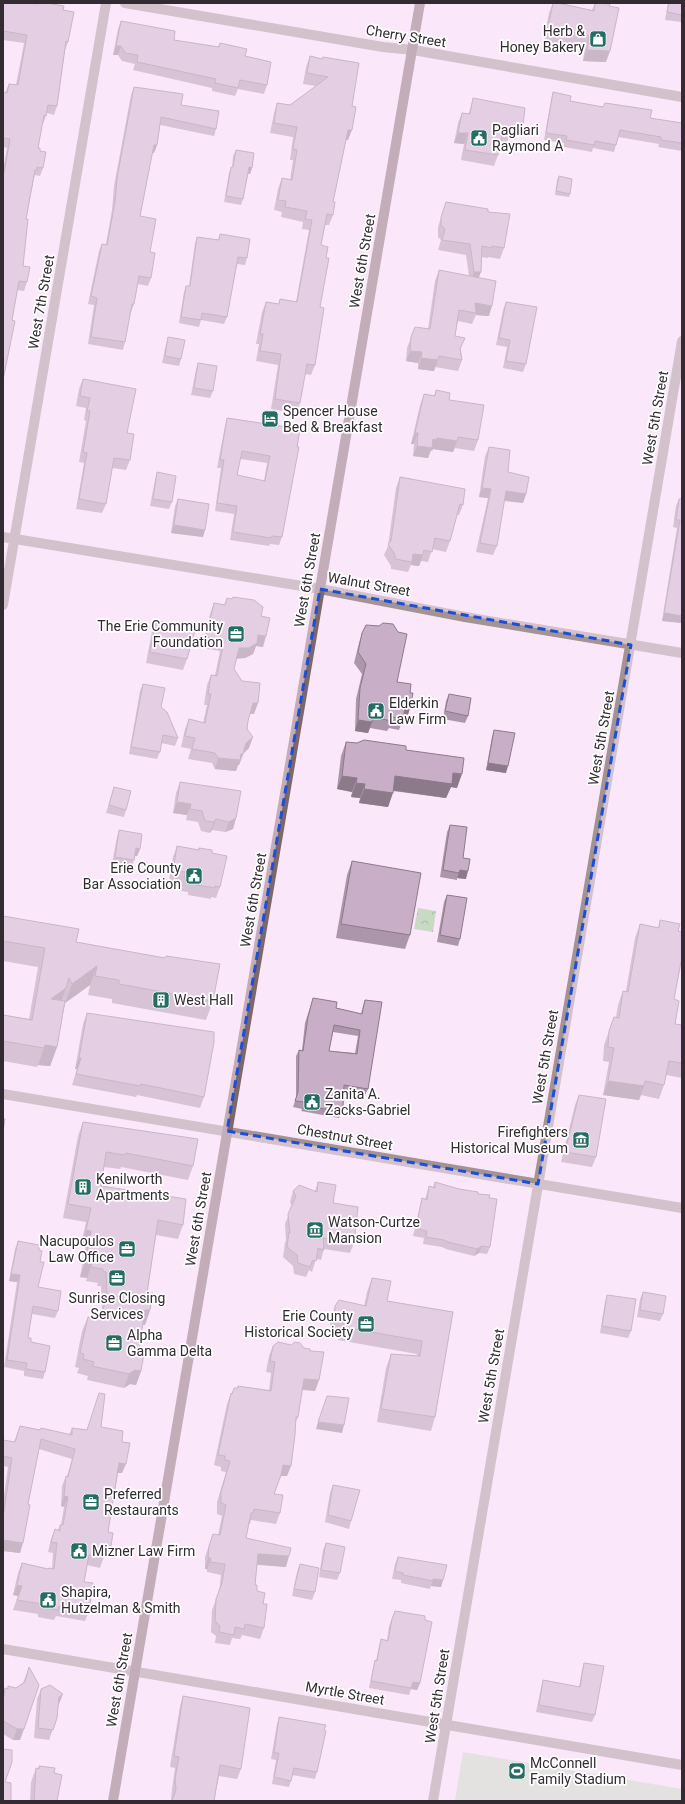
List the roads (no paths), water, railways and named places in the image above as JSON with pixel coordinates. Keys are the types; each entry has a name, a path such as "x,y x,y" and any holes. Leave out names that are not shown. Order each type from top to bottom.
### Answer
{"main road":[{"name":"West 6th Street","path":"113,1801 420,3"}],"street":[{"name":"West 7th Street","path":"3,605 106,3"},
{"name":"Cherry Street","path":"125,3 383,47 413,50 682,97"},
{"name":"West 5th Street","path":"434,1801 682,341"},
{"name":"Walnut Street","path":"3,537 320,589 465,617 682,653"},
{"name":"Chestnut Street","path":"3,1094 682,1208"},
{"name":"Myrtle Street","path":"3,1649 682,1765"}],"place":[{"name":"Herb & Honey Bakery","path":"598,39"},
{"name":"Pagliari Raymond A","path":"479,138"},
{"name":"Spencer House Bed & Breakfast","path":"270,419"},
{"name":"The Erie Community Foundation","path":"236,634"},
{"name":"Elderkin Law Firm","path":"376,711"},
{"name":"Erie County Bar Association","path":"194,876"},
{"name":"West Hall","path":"161,1000"},
{"name":"Zanita A. Zacks-Gabriel","path":"312,1102"},
{"name":"Firefighters Historical Museum","path":"581,1140"},
{"name":"Kenilworth Apartments","path":"83,1187"},
{"name":"Watson-Curtze Mansion","path":"315,1230"},
{"name":"Nacupoulos Law Office","path":"127,1249"},
{"name":"Sunrise Closing Services","path":"117,1278"},
{"name":"Erie County Historical Society","path":"366,1324"},
{"name":"Alpha Gamma Delta","path":"114,1343"},
{"name":"Preferred Restaurants","path":"91,1502"},
{"name":"Mizner Law Firm","path":"79,1551"},
{"name":"Shapira, Hutzelman & Smith","path":"48,1600"},
{"name":"McConnell Family Stadium","path":"517,1771"}]}
